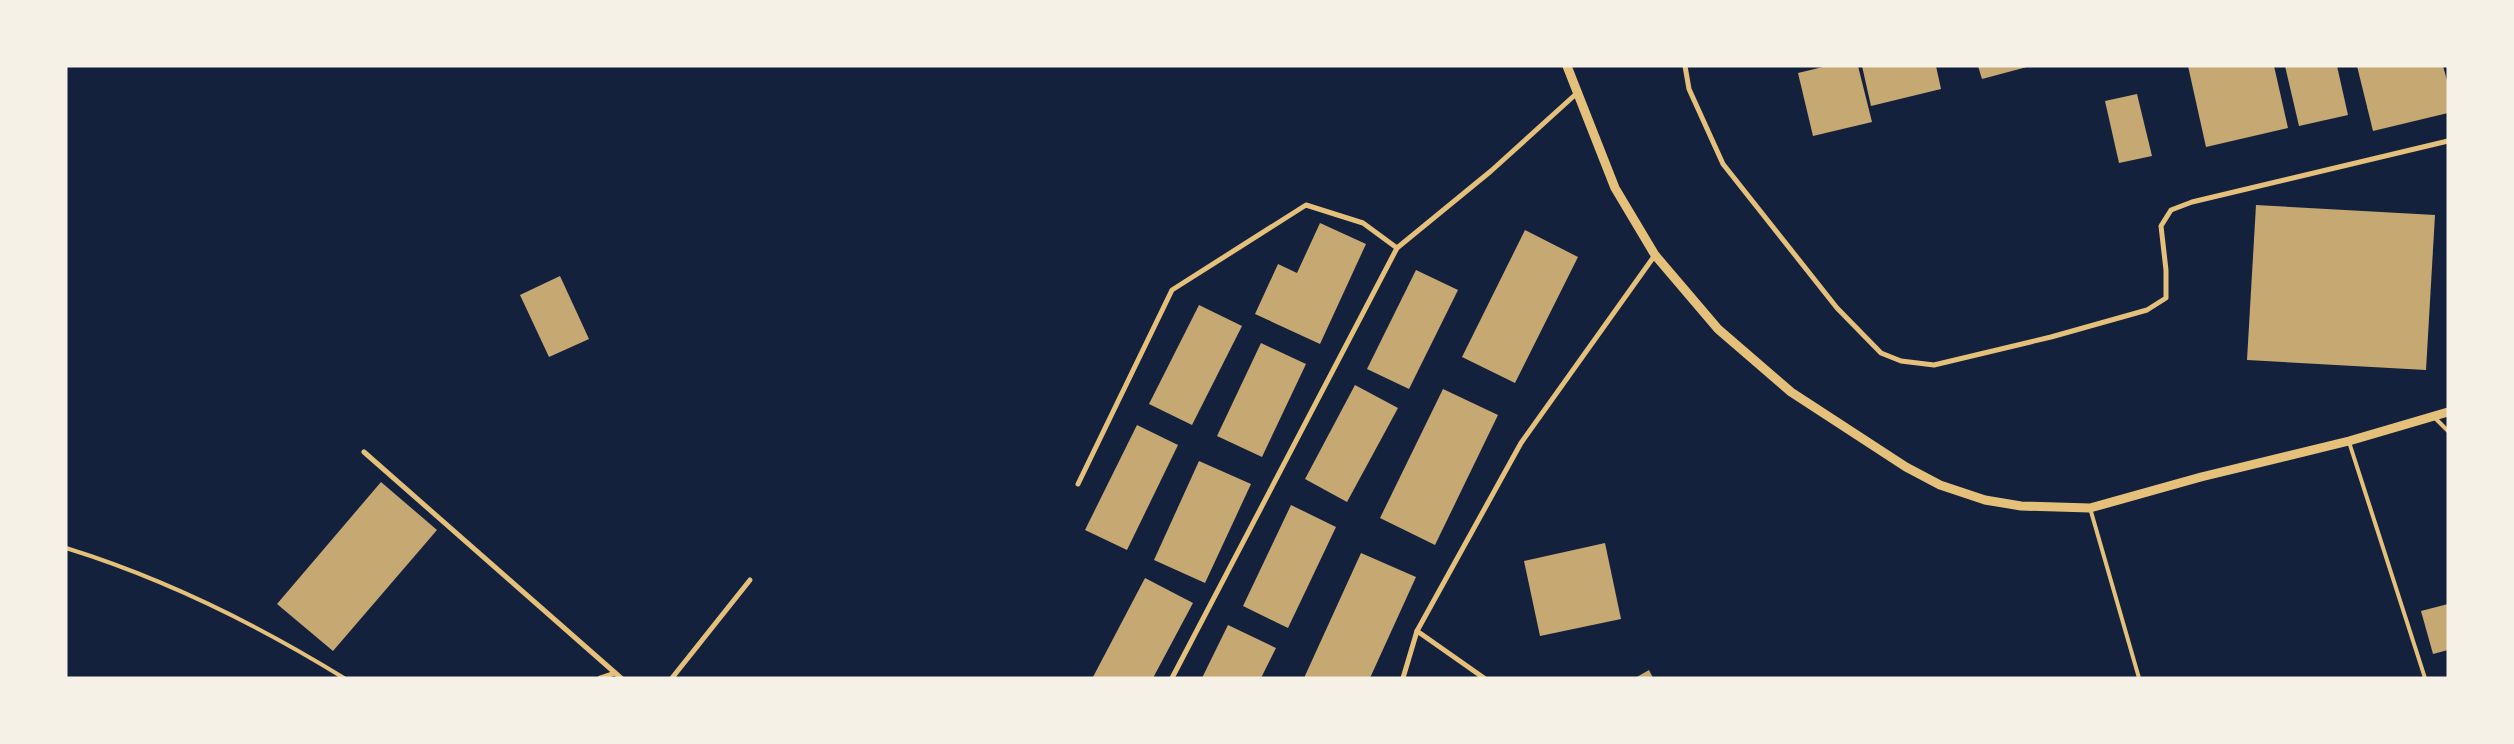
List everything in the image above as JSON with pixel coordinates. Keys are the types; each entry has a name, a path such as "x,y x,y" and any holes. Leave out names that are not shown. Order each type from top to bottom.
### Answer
{"street":[{"path":"1567,66 1576,94 1615,188 1655,255 1718,329 1749,358 1798,398 1906,467 1940,485 1985,500 2021,506 2090,508 2201,477 2349,442 2448,412"},
{"path":"1685,66 1689,89 1723,164 1837,308 1881,353 1901,361 1934,365 2051,337 2146,310 2166,298 2166,270 2161,226 2171,210 2192,202 2448,141"},
{"path":"1172,678 1397,248 1491,170 1576,94"},
{"path":"1078,484 1172,290 1306,205 1363,223 1397,248"},
{"path":"1403,678 1417,631 1521,443 1655,255"},
{"path":"364,452 620,678"},
{"path":"672,678 750,580"},
{"path":"1417,631 1484,678"},
{"path":"600,678 615,673"}],"lane":[{"path":"2433,416 2448,431"},
{"path":"2349,442 2425,678"},
{"path":"2090,508 2139,678"},
{"path":"66,548 119,564 285,641 344,678"}],"building":[{"path":"1827,66 1858,66 1872,122 1813,136 1798,73"},
{"path":"1862,66 1936,66 1941,89 1871,106"},
{"path":"1978,66 2027,66 2027,67 1982,79"},
{"path":"2188,66 2274,66 2288,128 2206,147"},
{"path":"2285,66 2337,66 2348,115 2299,126"},
{"path":"2357,66 2443,66 2448,84 2448,113 2373,131"},
{"path":"2137,94 2152,156 2119,163 2105,101"},
{"path":"2256,205 2435,215 2426,370 2247,360"},
{"path":"1320,223 1366,244 1320,344 1255,314 1278,264 1297,273"},
{"path":"1525,230 1578,257 1515,383 1462,357"},
{"path":"1416,270 1458,290 1409,389 1367,369"},
{"path":"560,276 589,339 549,357 520,295"},
{"path":"1199,305 1242,326 1192,425 1149,404"},
{"path":"1261,343 1306,364 1262,457 1217,436"},
{"path":"1355,385 1398,408 1347,502 1305,479"},
{"path":"1443,389 1498,415 1435,545 1380,518"},
{"path":"1137,425 1178,445 1127,550 1085,530"},
{"path":"1199,461 1251,484 1205,583 1154,560"},
{"path":"381,482 437,530 333,651 277,604"},
{"path":"1291,505 1336,527 1288,628 1243,606"},
{"path":"1605,543 1621,619 1540,636 1524,561"},
{"path":"1361,553 1416,577 1370,678 1304,678"},
{"path":"1145,578 1193,603 1153,678 1093,677"},
{"path":"2448,604 2448,650 2433,654 2421,611"},
{"path":"1228,625 1276,648 1261,678 1202,678"},
{"path":"1649,670 1653,678 1635,678"}]}
